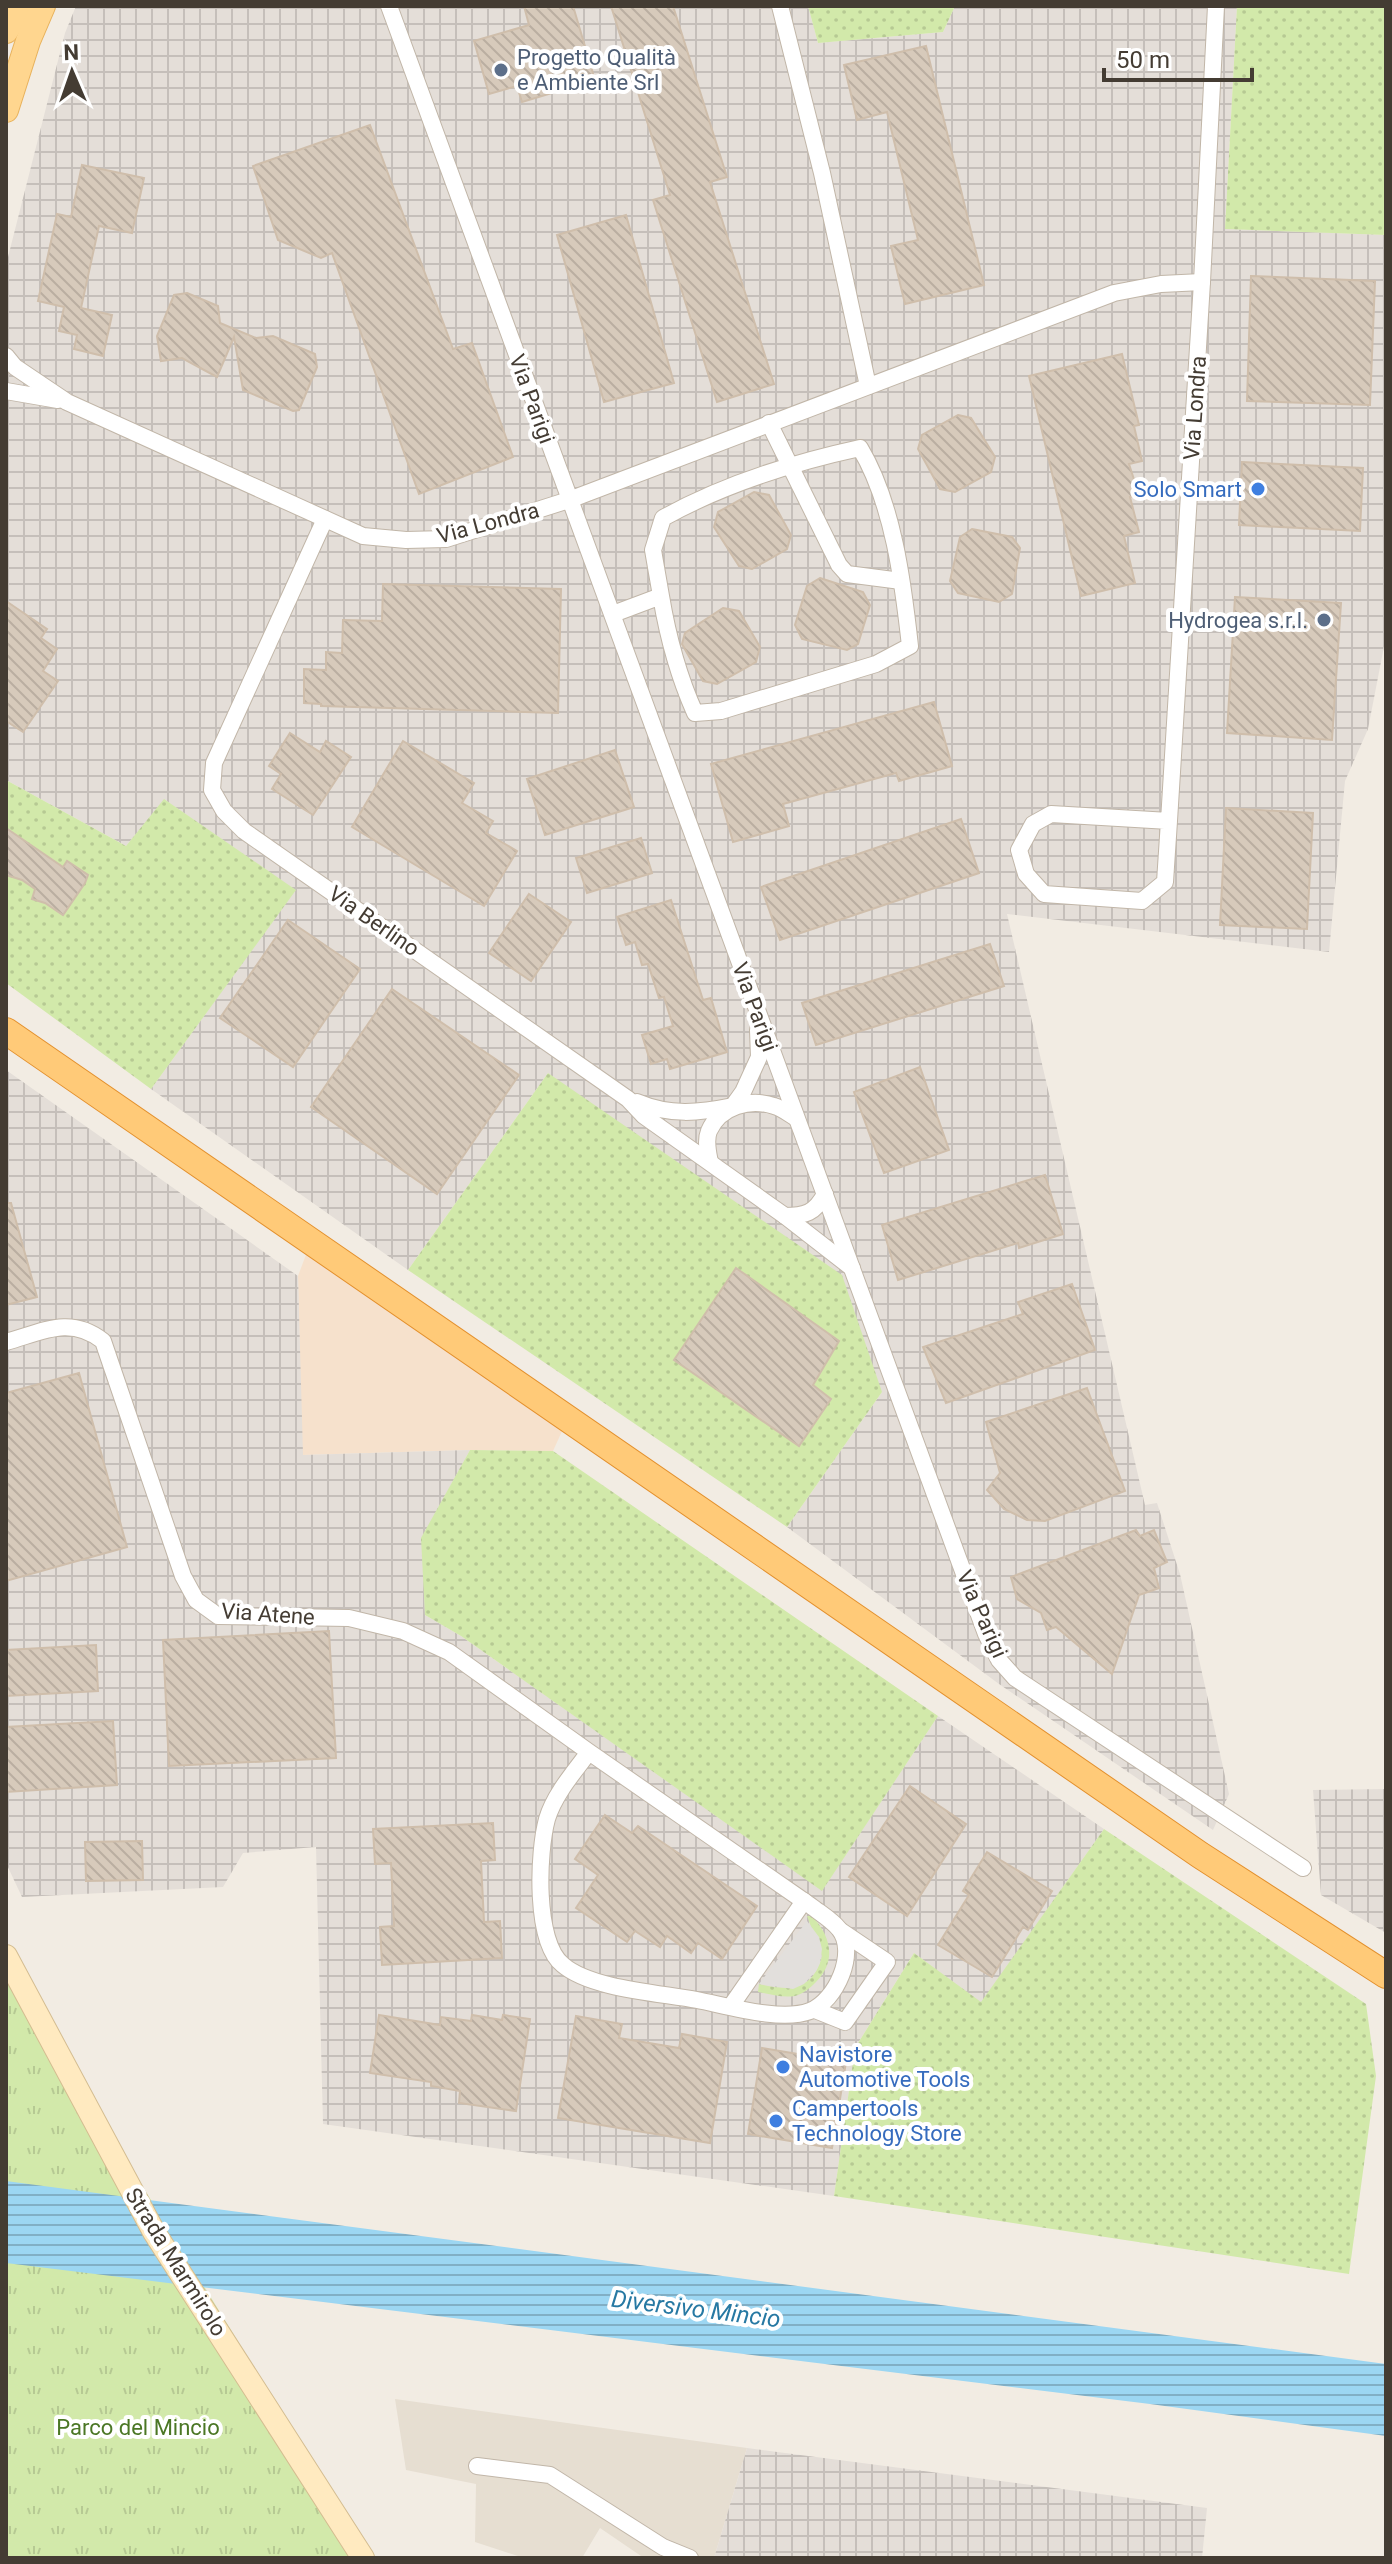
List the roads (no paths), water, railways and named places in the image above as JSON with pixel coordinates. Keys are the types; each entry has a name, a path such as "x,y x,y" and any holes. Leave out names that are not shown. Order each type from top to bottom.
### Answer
{"highway":[{"path":"6,1031 1187,1846 1386,1975"}],"main road":[{"path":"6,31 22,6"},
{"path":"6,110 28,41 43,6"},
{"name":"Strada Marmirolo","path":"6,1956 154,2232 363,2558"}],"street":[{"name":"Via Parigi","path":"389,6 986,1634 999,1660 1015,1678 1303,1868"},
{"path":"780,6 822,173 868,386"},
{"name":"Via Londra","path":"1169,821 1051,814 1033,824 1019,850 1026,874 1044,894 1142,901 1165,882 1169,821 1202,282 1216,6"},
{"name":"Via Londra","path":"6,356 15,367 67,402 363,536 406,540 446,539 569,500 1114,293 1161,284 1202,282"},
{"name":"Via Londra","path":"6,391 67,402"},
{"path":"769,423 839,565 847,574 901,581"},
{"path":"860,448 874,472 901,581 910,646 876,664 721,711 695,713 680,680 667,637 653,550 663,518 701,497 789,466 860,448"},
{"name":"Via Berlino","path":"325,519 214,763 212,790 224,811 244,831 628,1099 644,1116 785,1216 852,1268"},
{"path":"613,614 661,596"},
{"path":"710,1162 708,1132 743,1092 759,1057 757,1014"},
{"path":"628,1099 678,1114 759,1102 776,1106 796,1118"},
{"path":"785,1216 803,1216 812,1212 825,1194"},
{"name":"Via Atene","path":"6,1342 71,1326 89,1330 103,1341 183,1576 196,1600 218,1616 349,1618 403,1631 449,1652 887,1962 845,2022 815,2010 797,2015 587,1980 560,1964 545,1935 540,1904 547,1819 564,1786 589,1752"},
{"path":"731,2006 804,1901"},
{"path":"815,2010 841,1980 847,1957 841,1931"},
{"path":"477,2466 550,2475 663,2547 690,2558"}],"water":[{"name":"Diversivo Mincio","path":"6,2181 1386,2364 1386,2436 6,2263"}],"place":[{"name":"Progetto Qualità e Ambiente Srl","path":"501,70"},
{"name":"Solo Smart","path":"1258,489"},
{"name":"Hydrogea s.r.l.","path":"1324,620"},
{"name":"Navistore Automotive Tools","path":"783,2067"},
{"name":"Campertools Technology Store","path":"776,2121"}],"park label":[{"name":"Parco del Mincio","path":"138,2427"}]}
